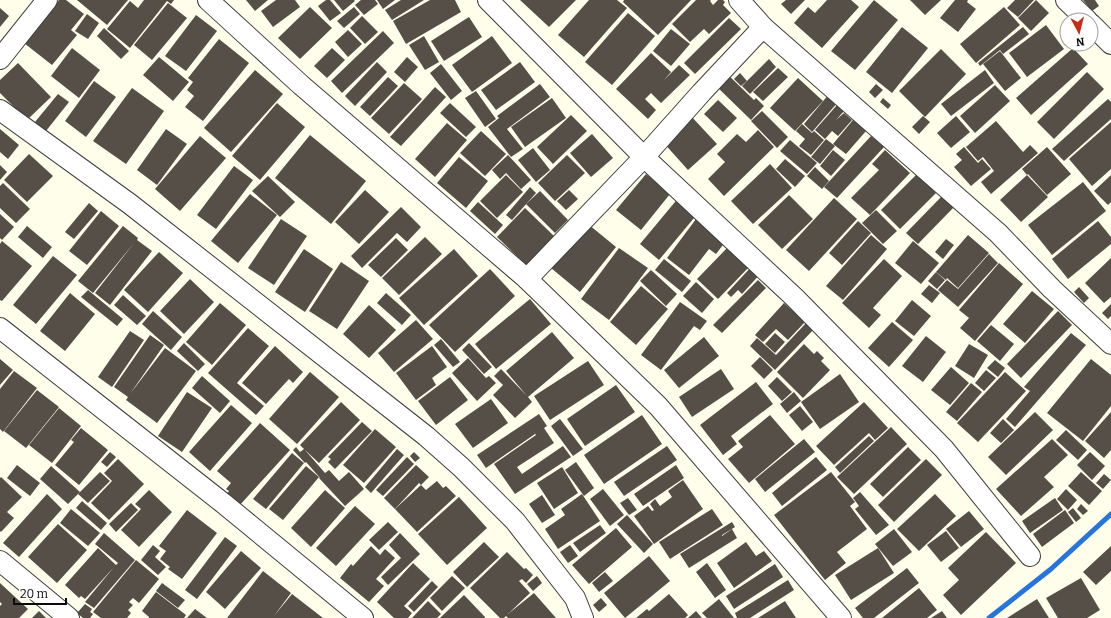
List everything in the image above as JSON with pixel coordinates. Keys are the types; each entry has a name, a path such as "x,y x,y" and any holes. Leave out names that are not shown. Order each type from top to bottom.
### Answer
{"street":[{"path":"0,59 47,0"},
{"path":"208,0 307,90 527,279 658,406 841,618"},
{"path":"488,0 644,157 794,297 944,449 1030,556"},
{"path":"1066,0 1079,12"},
{"path":"750,4 763,27 998,233 1052,289 1111,344"},
{"path":"527,279 644,157 763,27"},
{"path":"1099,32 1111,44"},
{"path":"0,110 130,204 426,436 461,467 515,521 575,598 583,618"},
{"path":"0,328 216,498 363,618"},
{"path":"0,561 69,618"}],"building":[{"path":"59,0 66,0 84,14 71,30 77,35 52,65 24,43"},
{"path":"77,0 128,0 107,25"},
{"path":"144,0 174,0 171,4 167,1 130,48 107,29 130,1 138,8"},
{"path":"246,0 268,0 255,11"},
{"path":"276,0 295,0 300,7 273,27 261,11"},
{"path":"326,0 330,0 341,13 330,21 318,6"},
{"path":"334,0 354,0 355,1 343,11"},
{"path":"361,0 375,0 378,4 364,15 355,5"},
{"path":"377,0 395,0 383,9"},
{"path":"401,0 424,0 392,20 385,10"},
{"path":"430,0 455,0 461,12 406,44 393,21"},
{"path":"520,0 576,0 549,27"},
{"path":"589,0 617,0 627,8 584,57 558,35"},
{"path":"624,0 691,0 658,35 623,2"},
{"path":"696,0 711,0 710,1 713,5 718,0 723,0 725,2 723,5 731,13 709,34 704,29 690,42 672,24"},
{"path":"786,0 805,0 791,14 781,4"},
{"path":"827,0 851,0 859,7 822,48 794,23 808,7 815,13"},
{"path":"874,0 898,20 855,70 831,51"},
{"path":"910,0 941,0 925,15"},
{"path":"955,0 968,0 967,2 976,9 958,32 940,18"},
{"path":"1015,0 1034,0 1018,17 1007,8"},
{"path":"1036,0 1049,13 1031,31 1018,18"},
{"path":"1083,0 1095,0 1099,6 1092,11"},
{"path":"168,3 187,18 152,60 134,45"},
{"path":"310,7 332,28 300,59 278,38"},
{"path":"354,7 360,14 344,28 337,21"},
{"path":"1004,7 1020,25 976,63 960,44"},
{"path":"0,8 9,16 0,27"},
{"path":"628,13 655,36 612,85 585,62"},
{"path":"87,14 99,23 88,39 75,31"},
{"path":"196,15 217,31 186,71 165,56"},
{"path":"362,16 378,32 365,44 350,28"},
{"path":"469,17 482,37 444,61 431,41"},
{"path":"729,18 741,29 695,74 684,63"},
{"path":"1046,25 1059,42 1060,52 1027,77 1009,53"},
{"path":"902,27 928,48 892,93 866,72"},
{"path":"1023,27 1029,34 1003,54 1000,50 980,66 978,63"},
{"path":"104,28 129,51 121,59 97,36"},
{"path":"671,29 690,44 671,66 653,51"},
{"path":"348,30 362,44 348,57 335,42"},
{"path":"383,31 394,43 342,93 331,81"},
{"path":"424,36 439,62 425,70 409,45"},
{"path":"492,36 512,63 472,92 452,65"},
{"path":"219,39 249,63 203,121 185,107 194,96 187,90 193,82 188,78"},
{"path":"72,48 100,70 79,98 51,76"},
{"path":"332,48 345,60 327,78 314,66"},
{"path":"941,49 966,74 925,117 899,91"},
{"path":"1000,51 1021,78 1005,91 983,64"},
{"path":"1068,52 1077,52 1088,64 1031,115 1016,98"},
{"path":"651,53 671,72 664,80 679,65 690,75 661,103 651,93 645,99 656,110 648,119 616,89"},
{"path":"159,57 189,82 173,101 143,75"},
{"path":"407,57 418,67 405,82 394,72"},
{"path":"769,59 776,67 750,94 742,86"},
{"path":"377,62 387,72 355,106 345,96"},
{"path":"520,62 535,82 496,110 481,90"},
{"path":"18,63 51,97 27,120 0,93 0,80"},
{"path":"441,64 462,91 451,100 430,73"},
{"path":"778,68 788,77 763,101 753,92"},
{"path":"255,70 283,94 231,152 204,128"},
{"path":"985,70 994,83 951,116 941,104"},
{"path":"725,72 754,100 756,98 764,106 751,120 714,84"},
{"path":"1087,72 1104,89 1054,139 1037,122"},
{"path":"740,73 747,81 741,86 734,79"},
{"path":"388,77 398,86 370,116 360,107"},
{"path":"798,78 823,101 795,131 770,108"},
{"path":"94,81 116,97 86,137 65,121"},
{"path":"404,83 422,99 389,134 371,118"},
{"path":"540,84 550,97 507,129 523,149 511,157 488,127 499,118 497,116"},
{"path":"876,84 883,90 875,98 869,92"},
{"path":"995,85 1010,101 975,133 960,116"},
{"path":"435,87 446,97 401,146 390,137"},
{"path":"132,88 164,111 126,164 93,141"},
{"path":"476,91 496,119 485,127 465,98"},
{"path":"58,94 69,102 46,131 35,122"},
{"path":"829,94 838,102 812,132 804,124"},
{"path":"552,98 566,118 525,147 511,127"},
{"path":"883,98 891,105 888,109 880,102"},
{"path":"1108,99 1111,102 1111,119 1064,161 1052,149"},
{"path":"718,100 737,118 723,132 704,114"},
{"path":"277,103 305,127 260,180 232,156"},
{"path":"450,103 476,127 466,137 440,113"},
{"path":"837,105 844,111 836,120 844,113 852,120 838,136 832,131 825,139 815,130"},
{"path":"762,111 788,137 777,148 751,121"},
{"path":"571,115 587,131 553,164 537,147"},
{"path":"690,115 717,144 688,170 662,141"},
{"path":"923,116 930,122 919,134 912,127"},
{"path":"956,116 970,132 951,148 937,133"},
{"path":"853,120 866,131 846,154 833,144"},
{"path":"996,121 1023,152 1030,145 1038,153 991,194 981,182 994,171 983,157 978,161 966,147"},
{"path":"1111,122 1111,169 1092,186 1069,159"},
{"path":"447,123 467,140 435,177 415,159"},
{"path":"802,124 812,133 814,131 824,140 811,155 799,146 805,139 796,131"},
{"path":"0,129 19,145 8,159 0,152"},
{"path":"166,129 187,144 157,185 137,170"},
{"path":"758,130 774,147 724,196 708,179 725,162 717,154 737,134 746,142"},
{"path":"481,131 506,154 485,176 460,153"},
{"path":"592,134 613,158 591,177 570,153"},
{"path":"310,135 366,181 331,224 275,178"},
{"path":"200,136 226,158 180,211 155,189"},
{"path":"871,136 884,147 837,198 824,187"},
{"path":"826,139 835,146 820,164 811,157"},
{"path":"790,140 817,163 807,174 780,151"},
{"path":"964,147 978,163 982,159 991,169 971,186 954,167 962,160 956,154"},
{"path":"1047,147 1071,174 1047,195 1022,169"},
{"path":"533,148 550,170 536,182 518,160"},
{"path":"833,150 845,160 831,176 820,166"},
{"path":"885,150 910,173 870,215 851,198 879,170 872,164"},
{"path":"29,154 53,176 27,202 4,180"},
{"path":"508,155 531,180 521,189 506,173 500,179 492,170"},
{"path":"567,155 585,173 555,201 538,183"},
{"path":"459,157 488,181 466,208 437,183"},
{"path":"785,159 805,176 795,187 776,169"},
{"path":"770,164 792,188 753,224 731,201"},
{"path":"0,165 7,172 0,180"},
{"path":"234,166 253,180 216,229 197,215"},
{"path":"815,167 829,181 822,189 807,176"},
{"path":"646,174 670,194 641,230 616,210"},
{"path":"917,174 936,193 900,229 881,210"},
{"path":"506,175 523,192 497,218 480,201"},
{"path":"1027,175 1048,197 1021,222 1000,200"},
{"path":"1111,175 1111,202 1108,205 1094,191"},
{"path":"268,176 295,202 280,217 252,191"},
{"path":"1083,182 1106,211 1052,255 1028,225"},
{"path":"3,183 30,209 16,223 0,208 0,186"},
{"path":"530,187 536,193 512,220 506,215"},
{"path":"365,190 389,212 359,244 335,222"},
{"path":"569,190 578,199 566,210 557,201"},
{"path":"540,191 568,220 555,233 526,204"},
{"path":"250,194 277,215 238,263 211,241"},
{"path":"789,195 813,219 782,249 758,225"},
{"path":"943,195 955,206 918,244 906,233"},
{"path":"680,196 699,212 659,260 640,244"},
{"path":"834,198 857,219 809,271 786,250"},
{"path":"478,202 503,225 495,234 470,211"},
{"path":"89,203 98,211 74,239 65,232"},
{"path":"401,207 421,227 407,242 397,233 362,268 351,256"},
{"path":"525,208 554,236 526,265 497,237"},
{"path":"876,210 897,231 883,244 862,223"},
{"path":"101,211 119,226 87,265 69,251"},
{"path":"0,214 14,227 2,240 0,238"},
{"path":"281,219 307,236 274,285 248,268"},
{"path":"696,219 726,241 716,254 709,249 689,275 667,258"},
{"path":"858,221 871,233 842,265 829,253"},
{"path":"1098,221 1111,237 1111,244 1068,279 1052,259"},
{"path":"588,224 616,247 580,292 551,268"},
{"path":"27,226 52,247 43,258 18,237"},
{"path":"123,226 138,238 137,240 152,251 110,305 95,293 134,243 93,293 78,281"},
{"path":"871,235 887,249 843,300 826,286"},
{"path":"968,235 989,253 958,288 947,278 946,280 936,272"},
{"path":"425,237 442,254 399,295 382,278"},
{"path":"396,238 408,250 381,277 368,265"},
{"path":"946,239 954,245 943,259 935,252"},
{"path":"2,241 32,266 2,301 0,300 0,244"},
{"path":"913,241 939,263 921,284 895,263"},
{"path":"728,247 749,267 718,299 697,279"},
{"path":"619,248 648,268 609,320 581,299"},
{"path":"304,249 333,269 305,312 275,292"},
{"path":"454,249 478,276 424,325 399,298"},
{"path":"159,252 183,273 148,312 124,290"},
{"path":"989,254 998,263 958,307 938,290 947,280 958,289"},
{"path":"53,256 77,275 36,324 13,305"},
{"path":"1111,258 1111,297 1104,303 1085,283"},
{"path":"664,259 691,281 682,292 655,270"},
{"path":"884,259 902,276 873,308 881,315 869,328 842,303"},
{"path":"341,262 369,281 337,329 309,311"},
{"path":"999,263 1023,284 975,341 960,328 969,318 959,310"},
{"path":"753,265 761,273 742,294 738,290 731,297 727,293"},
{"path":"490,269 515,296 455,352 429,325"},
{"path":"651,270 677,294 666,306 640,281"},
{"path":"936,272 945,280 937,289 928,281"},
{"path":"190,279 214,302 184,334 160,311"},
{"path":"758,280 766,288 722,333 713,325"},
{"path":"696,282 714,299 702,313 683,296"},
{"path":"929,285 940,293 932,303 921,294"},
{"path":"641,286 668,309 636,345 610,322"},
{"path":"1079,287 1089,298 1084,303 1074,292"},
{"path":"88,290 123,319 117,326 81,297"},
{"path":"1032,291 1054,309 1025,343 1003,324"},
{"path":"70,293 95,314 65,351 40,331"},
{"path":"386,293 411,315 402,325 377,303"},
{"path":"123,295 146,316 137,325 114,305"},
{"path":"530,299 551,324 496,369 475,344"},
{"path":"912,300 931,316 914,336 895,321"},
{"path":"680,302 707,321 700,330 694,326 661,370 641,355"},
{"path":"220,303 246,325 212,365 186,342"},
{"path":"784,303 805,322 788,340 776,329 763,342 755,335"},
{"path":"1111,304 1111,316 1108,319 1102,313"},
{"path":"369,305 396,330 369,358 343,334"},
{"path":"153,311 182,337 171,350 142,324"},
{"path":"1058,311 1072,325 1021,378 1007,364"},
{"path":"416,320 433,339 394,372 378,353"},
{"path":"807,322 815,328 775,370 750,346 757,338 776,355"},
{"path":"892,322 913,340 889,367 868,348"},
{"path":"991,325 1014,344 1000,361 977,341"},
{"path":"248,328 269,346 237,383 264,406 256,415 208,373"},
{"path":"130,331 144,340 112,387 98,377"},
{"path":"552,332 574,358 528,397 532,402 515,418 493,395 503,385 494,376 501,369 527,396 506,371"},
{"path":"775,333 785,342 775,353 765,344"},
{"path":"1071,333 1086,345 1015,427 1006,419 1030,391 1024,387"},
{"path":"150,335 164,345 130,394 165,348 196,371 157,423 126,400 128,397 114,387"},
{"path":"926,336 946,352 923,382 902,366"},
{"path":"704,337 719,356 679,388 664,370"},
{"path":"441,339 460,362 453,367 434,345"},
{"path":"184,343 205,364 198,371 177,351"},
{"path":"469,343 492,367 484,374 462,350"},
{"path":"804,344 814,354 817,351 824,358 821,361 830,370 803,398 777,372"},
{"path":"969,344 988,355 974,378 955,366"},
{"path":"275,346 303,372 293,383 289,379 266,404 242,383"},
{"path":"432,346 447,367 432,378 436,385 416,400 396,373"},
{"path":"760,357 773,370 764,379 751,366"},
{"path":"468,358 486,378 489,376 496,383 477,401 452,373"},
{"path":"0,359 13,370 0,385"},
{"path":"1091,359 1111,375 1111,406 1083,441 1047,413"},
{"path":"995,360 1005,368 998,377 987,368"},
{"path":"588,361 604,385 550,420 534,396"},
{"path":"951,367 969,383 950,405 931,390"},
{"path":"721,369 734,389 692,417 679,397"},
{"path":"986,370 996,378 984,391 975,383"},
{"path":"14,371 37,388 3,432 0,429 0,389"},
{"path":"310,372 339,397 297,444 269,419"},
{"path":"1005,372 1026,391 978,442 957,423"},
{"path":"840,374 859,402 820,429 801,402"},
{"path":"202,376 230,401 220,413 192,388"},
{"path":"450,377 468,400 436,425 418,401"},
{"path":"777,377 792,392 782,401 768,386"},
{"path":"756,382 773,404 731,436 737,444 723,455 700,425"},
{"path":"971,383 982,392 957,421 946,412"},
{"path":"616,385 635,412 585,446 567,419"},
{"path":"37,390 59,407 26,448 4,431"},
{"path":"187,392 212,408 182,452 158,436"},
{"path":"794,392 801,401 787,413 780,404"},
{"path":"491,399 508,423 473,448 455,424"},
{"path":"341,402 360,420 319,463 305,450 325,473 329,470 339,481 349,472 364,489 345,506 319,478 320,477 293,450 296,447 300,452 304,449 300,445"},
{"path":"864,402 888,428 875,440 869,433 834,465 816,446"},
{"path":"231,405 252,423 210,471 189,452"},
{"path":"800,406 813,422 802,431 789,415"},
{"path":"59,408 81,426 52,463 29,445"},
{"path":"1035,412 1053,430 1006,475 988,457"},
{"path":"1111,412 1111,450 1104,458 1085,441"},
{"path":"539,414 547,426 544,428 554,443 517,467 522,474 563,446 571,457 515,494 494,464 536,435 531,429 535,434 486,468 477,455"},
{"path":"642,415 662,444 604,484 584,455"},
{"path":"770,415 795,444 749,483 728,459 743,447 738,441"},
{"path":"560,419 583,449 573,456 551,426"},
{"path":"1003,419 1014,430 1001,443 990,433"},
{"path":"362,422 372,431 335,469 328,462 331,459 328,457"},
{"path":"260,423 290,450 239,506 226,495 229,491 226,489 231,483 217,471"},
{"path":"891,427 907,444 854,494 837,477"},
{"path":"81,428 108,450 79,485 55,465 74,442 71,440"},
{"path":"375,429 396,447 364,483 343,465"},
{"path":"1066,430 1087,450 1078,460 1056,440"},
{"path":"869,436 874,441 840,473 835,467"},
{"path":"804,439 815,452 765,492 755,479"},
{"path":"1052,439 1068,455 1044,477 1054,487 1021,516 996,489"},
{"path":"667,446 677,460 624,496 614,482"},
{"path":"908,447 921,460 883,497 870,484"},
{"path":"397,449 404,455 371,493 365,487"},
{"path":"110,452 116,457 107,467 101,462"},
{"path":"414,452 420,458 415,462 410,456"},
{"path":"1090,452 1105,466 1092,480 1077,465"},
{"path":"292,453 304,463 266,509 253,499"},
{"path":"407,457 414,464 383,496 376,490"},
{"path":"816,457 827,470 782,506 772,493"},
{"path":"118,459 144,484 109,520 91,503 112,481 104,473"},
{"path":"926,459 942,475 894,522 878,505"},
{"path":"576,462 594,488 584,496 565,470"},
{"path":"17,465 40,483 30,496 7,478"},
{"path":"416,465 429,477 421,485 419,483 395,509 384,498"},
{"path":"676,465 684,478 643,506 634,494"},
{"path":"51,466 80,492 68,504 40,479"},
{"path":"306,466 319,477 283,520 269,509"},
{"path":"562,467 578,493 554,509 537,483"},
{"path":"100,472 110,481 88,503 78,494"},
{"path":"831,472 855,502 850,506 867,529 837,552 846,563 825,580 774,515"},
{"path":"1081,472 1102,491 1089,505 1068,486"},
{"path":"1104,474 1111,480 1103,489 1096,483"},
{"path":"1,477 22,497 7,512 14,518 1,532 0,478"},
{"path":"683,480 703,509 654,544 634,516 648,506 652,511 654,510 650,504 655,499 660,506 672,497 668,491"},
{"path":"437,481 443,488 446,486 456,496 417,532 395,509 421,485 426,490"},
{"path":"603,489 624,515 610,526 590,499"},
{"path":"1066,489 1077,500 1068,510 1057,499"},
{"path":"149,490 172,512 139,547 121,530 141,509 135,504"},
{"path":"325,490 345,508 311,547 291,528"},
{"path":"860,492 889,525 876,535 855,509 859,506 853,498"},
{"path":"47,494 62,509 19,557 3,543"},
{"path":"582,494 600,521 558,549 545,529 565,515 561,509"},
{"path":"935,494 956,516 919,551 897,529"},
{"path":"542,495 555,515 542,523 529,504"},
{"path":"459,497 487,528 447,565 418,534"},
{"path":"628,498 637,510 629,515 620,503"},
{"path":"1055,498 1063,510 1030,533 1022,521"},
{"path":"82,501 107,523 101,530 76,508"},
{"path":"131,503 138,510 116,532 109,524"},
{"path":"1081,504 1088,511 1083,515 1077,509"},
{"path":"355,506 375,524 336,566 316,548"},
{"path":"1073,508 1081,518 1076,522 1068,512"},
{"path":"71,509 100,533 88,546 60,523"},
{"path":"712,509 723,525 670,559 659,542"},
{"path":"187,510 217,533 182,579 168,569 170,567 160,559 166,551 159,546"},
{"path":"1065,510 1074,523 1042,547 1033,534"},
{"path":"969,511 984,529 961,547 946,529"},
{"path":"627,515 653,544 644,553 617,524"},
{"path":"388,522 398,532 379,550 369,540"},
{"path":"732,522 735,527 722,535 722,536 732,529 737,538 689,568 680,554"},
{"path":"58,524 87,550 57,583 28,557"},
{"path":"600,525 606,533 580,552 573,543"},
{"path":"616,528 632,547 589,584 572,565"},
{"path":"894,529 912,552 893,566 875,544"},
{"path":"946,531 959,548 941,562 927,545"},
{"path":"986,532 1016,563 961,615 943,595 959,580 948,568"},
{"path":"104,533 135,560 94,608 85,602 114,567 85,599 81,596 79,598 65,585 98,548 116,565 118,563 95,544"},
{"path":"400,533 420,554 388,585 381,577 401,558 389,545"},
{"path":"225,537 237,546 197,599 185,590"},
{"path":"484,542 499,557 467,587 453,572"},
{"path":"746,542 756,556 764,551 772,561 734,588 717,563"},
{"path":"153,545 160,551 155,557 166,567 158,575 141,560"},
{"path":"570,545 578,556 568,563 560,552"},
{"path":"371,546 380,555 385,549 395,558 376,579 384,586 369,602 340,578 351,564 353,566"},
{"path":"1111,546 1111,571 1096,585 1083,572"},
{"path":"878,548 894,573 851,600 835,575"},
{"path":"241,551 261,568 225,609 206,592"},
{"path":"507,552 524,569 526,568 533,575 526,583 522,579 519,581 530,593 508,614 534,593 556,618 508,618 506,616 504,618 500,618 470,588"},
{"path":"649,556 670,581 625,618 604,593"},
{"path":"136,560 159,579 139,603 133,598 129,602 133,605 128,610 131,613 127,618 101,618 93,612"},
{"path":"413,563 430,579 404,606 412,613 408,618 394,618 377,602"},
{"path":"707,563 726,590 715,598 696,572"},
{"path":"775,564 783,577 734,609 726,596"},
{"path":"907,568 919,583 874,618 863,618 855,608"},
{"path":"263,571 291,593 274,616 292,594 323,618 227,618"},
{"path":"605,572 613,581 599,592 592,583"},
{"path":"452,576 465,588 442,611 430,598"},
{"path":"537,576 542,583 533,591 527,584"},
{"path":"1081,578 1100,610 1087,618 1058,618 1046,598"},
{"path":"788,580 794,590 750,618 737,618 735,613"},
{"path":"432,581 438,587 414,612 408,606"},
{"path":"0,583 28,609 19,618 0,618 0,606 2,604 0,602"},
{"path":"162,583 185,600 178,608 156,591"},
{"path":"919,588 937,610 927,618 882,618"},
{"path":"156,592 186,615 184,618 149,618 142,611"},
{"path":"669,594 688,615 685,618 636,618 647,609 649,611"},
{"path":"464,595 485,618 440,618"},
{"path":"601,598 607,605 599,612 593,605"},
{"path":"719,599 734,618 707,618 702,613"},
{"path":"1037,599 1049,618 1007,618"},
{"path":"428,601 441,614 437,618 412,618"},
{"path":"785,601 796,618 758,618"},
{"path":"85,604 92,609 90,612 93,614 90,618 83,618 77,613"},
{"path":"195,609 207,618 187,618"},
{"path":"39,611 46,618 32,618"},
{"path":"696,611 702,618 688,618"},
{"path":"942,611 947,618 931,618"}],"waterway":[{"path":"989,618 1051,569 1111,514"}]}
